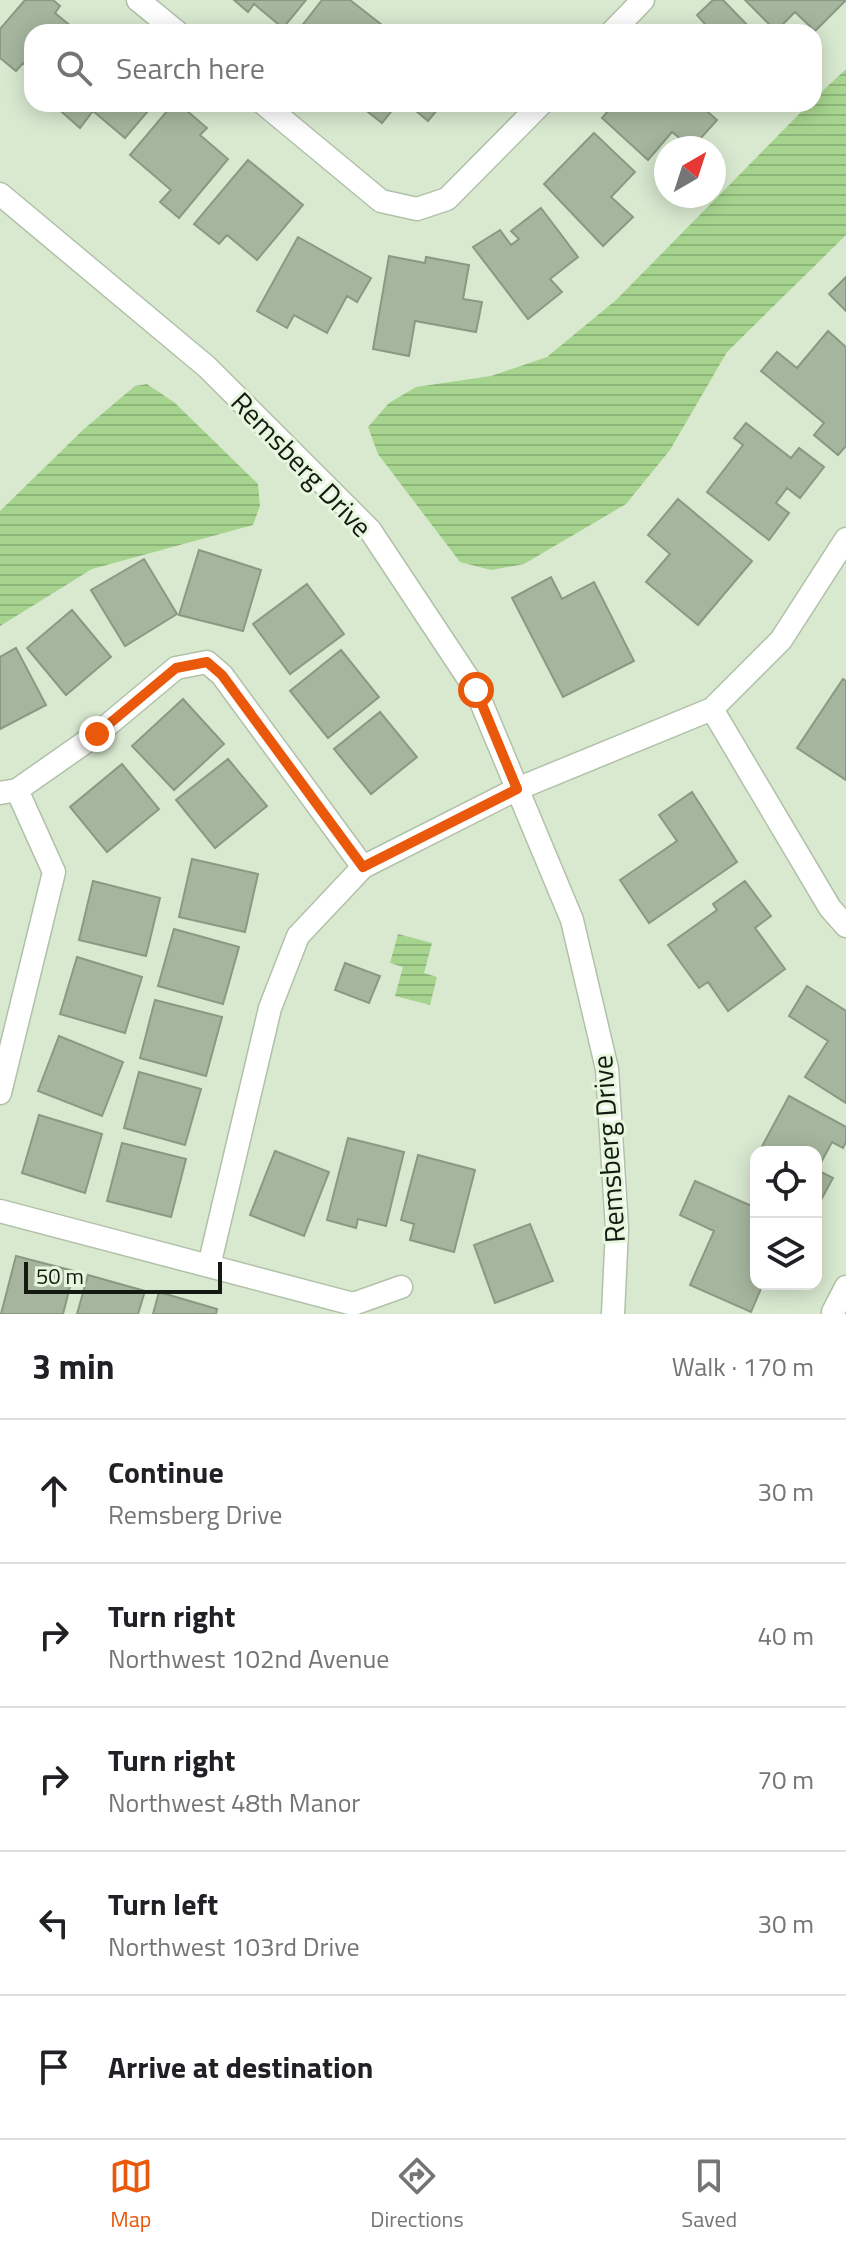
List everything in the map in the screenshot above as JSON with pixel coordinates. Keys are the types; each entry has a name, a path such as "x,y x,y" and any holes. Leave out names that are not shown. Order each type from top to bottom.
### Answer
{"street":[{"path":"138,0 167,24"},
{"path":"620,24 643,0"},
{"path":"274,112 381,201 417,209 447,199 533,112"},
{"name":"Remsberg Drive","path":"0,194 207,367 370,530 476,690 572,920 607,1069 617,1229 613,1314"},
{"path":"209,1266 270,1008 298,936 363,867 517,789 712,709 781,640 846,539"},
{"path":"0,1093 54,872 8,792 97,734 176,668 207,662 222,675 363,867"},
{"path":"712,709 830,908 846,926"},
{"path":"0,1211 353,1304 401,1287"},
{"path":"833,1312 846,1287"}],"shaded area":[{"path":"846,69 846,235 727,352 670,450 626,504 524,564 491,570 460,562 378,454 368,427 389,403 416,387 491,376 547,357 616,300 707,208 726,208 726,188 801,112 822,112 822,92"},
{"path":"147,384 175,403 258,484 260,506 253,525 92,569 0,626 0,511 84,429 135,386"},
{"path":"398,934 432,943 424,973 437,977 430,1005 395,996 403,967 390,963"}],"building":[{"path":"25,0 53,0 60,6 55,13 68,24 24,24 24,64 16,71 0,58 0,29"},
{"path":"234,0 306,0 286,24 278,24 254,4 248,12"},
{"path":"322,0 350,0 381,24 303,24"},
{"path":"713,0 723,0 746,24 705,24 697,15"},
{"path":"745,0 846,0 822,24 808,24 795,12 783,24 769,24"},
{"path":"62,112 92,112 80,128"},
{"path":"94,112 147,112 125,138"},
{"path":"166,112 188,112 207,128 200,135 228,159 179,218 160,202 171,190 130,155"},
{"path":"368,112 391,112 382,123"},
{"path":"417,112 435,112 428,121"},
{"path":"607,112 708,112 717,120 703,136 677,136 672,132 669,136 654,136 654,153 648,160 602,118"},
{"path":"594,133 635,172 611,197 633,217 603,246 544,184"},
{"path":"248,160 303,205 257,260 227,235 219,244 194,224"},
{"path":"541,208 578,257 550,279 562,292 528,319 473,247 500,230 511,245 519,239 511,231"},
{"path":"298,237 371,278 357,302 347,296 327,333 294,315 287,328 257,311"},
{"path":"389,256 425,263 426,257 469,265 463,299 482,302 476,332 415,321 409,356 373,349"},
{"path":"846,277 846,311 829,294"},
{"path":"828,331 846,347 846,446 838,455 814,435 824,423 761,371 777,352 797,368"},
{"path":"746,423 791,458 799,448 824,467 800,498 787,488 776,503 789,513 769,540 707,492 743,445 734,438"},
{"path":"678,499 752,561 698,625 646,582 670,554 648,535"},
{"path":"199,550 261,570 243,631 179,615"},
{"path":"144,559 177,614 125,646 91,590"},
{"path":"551,577 562,599 594,582 634,661 563,697 512,598"},
{"path":"307,584 344,634 290,674 253,624"},
{"path":"72,610 111,657 66,695 27,648"},
{"path":"16,648 46,705 0,729 0,657"},
{"path":"341,650 379,697 328,738 290,691"},
{"path":"843,679 846,681 846,780 797,748"},
{"path":"183,699 224,744 174,790 132,746"},
{"path":"380,712 417,757 371,794 334,749"},
{"path":"228,759 267,806 215,848 176,800"},
{"path":"122,764 159,809 107,852 70,807"},
{"path":"692,792 737,862 649,923 620,880 677,841 659,815"},
{"path":"192,859 258,874 245,932 179,917"},
{"path":"93,881 160,898 146,956 79,940"},
{"path":"745,881 771,916 755,928 785,969 728,1011 708,982 699,988 668,945 717,910 713,904"},
{"path":"174,929 239,947 223,1004 158,986"},
{"path":"77,957 142,977 125,1033 60,1014"},
{"path":"345,963 380,976 369,1003 335,990"},
{"path":"807,986 846,1011 846,1103 805,1077 828,1041 789,1016"},
{"path":"155,1000 222,1017 206,1076 140,1058"},
{"path":"59,1036 123,1062 102,1116 38,1091"},
{"path":"139,1072 201,1089 185,1145 124,1128"},
{"path":"789,1096 846,1127 843,1148 832,1142 822,1161 822,1146 762,1146"},
{"path":"39,1115 102,1134 85,1193 22,1173"},
{"path":"348,1138 404,1152 386,1226 358,1219 356,1228 327,1220"},
{"path":"122,1143 186,1159 171,1217 107,1201"},
{"path":"275,1151 329,1172 304,1236 250,1215"},
{"path":"418,1155 475,1170 454,1252 410,1240 414,1224 401,1220"},
{"path":"822,1172 833,1178 822,1198"},
{"path":"695,1181 750,1205 750,1290 760,1290 751,1312 690,1285 714,1231 680,1215"},
{"path":"530,1224 553,1281 495,1303 474,1245"},
{"path":"16,1256 74,1271 63,1314 1,1314"},
{"path":"88,1275 145,1291 138,1314 77,1314"},
{"path":"159,1292 217,1309 216,1314 153,1314"}],"route":[{"path":"97,734 176,668 207,662 222,675 363,867 517,789 476,690"}]}
